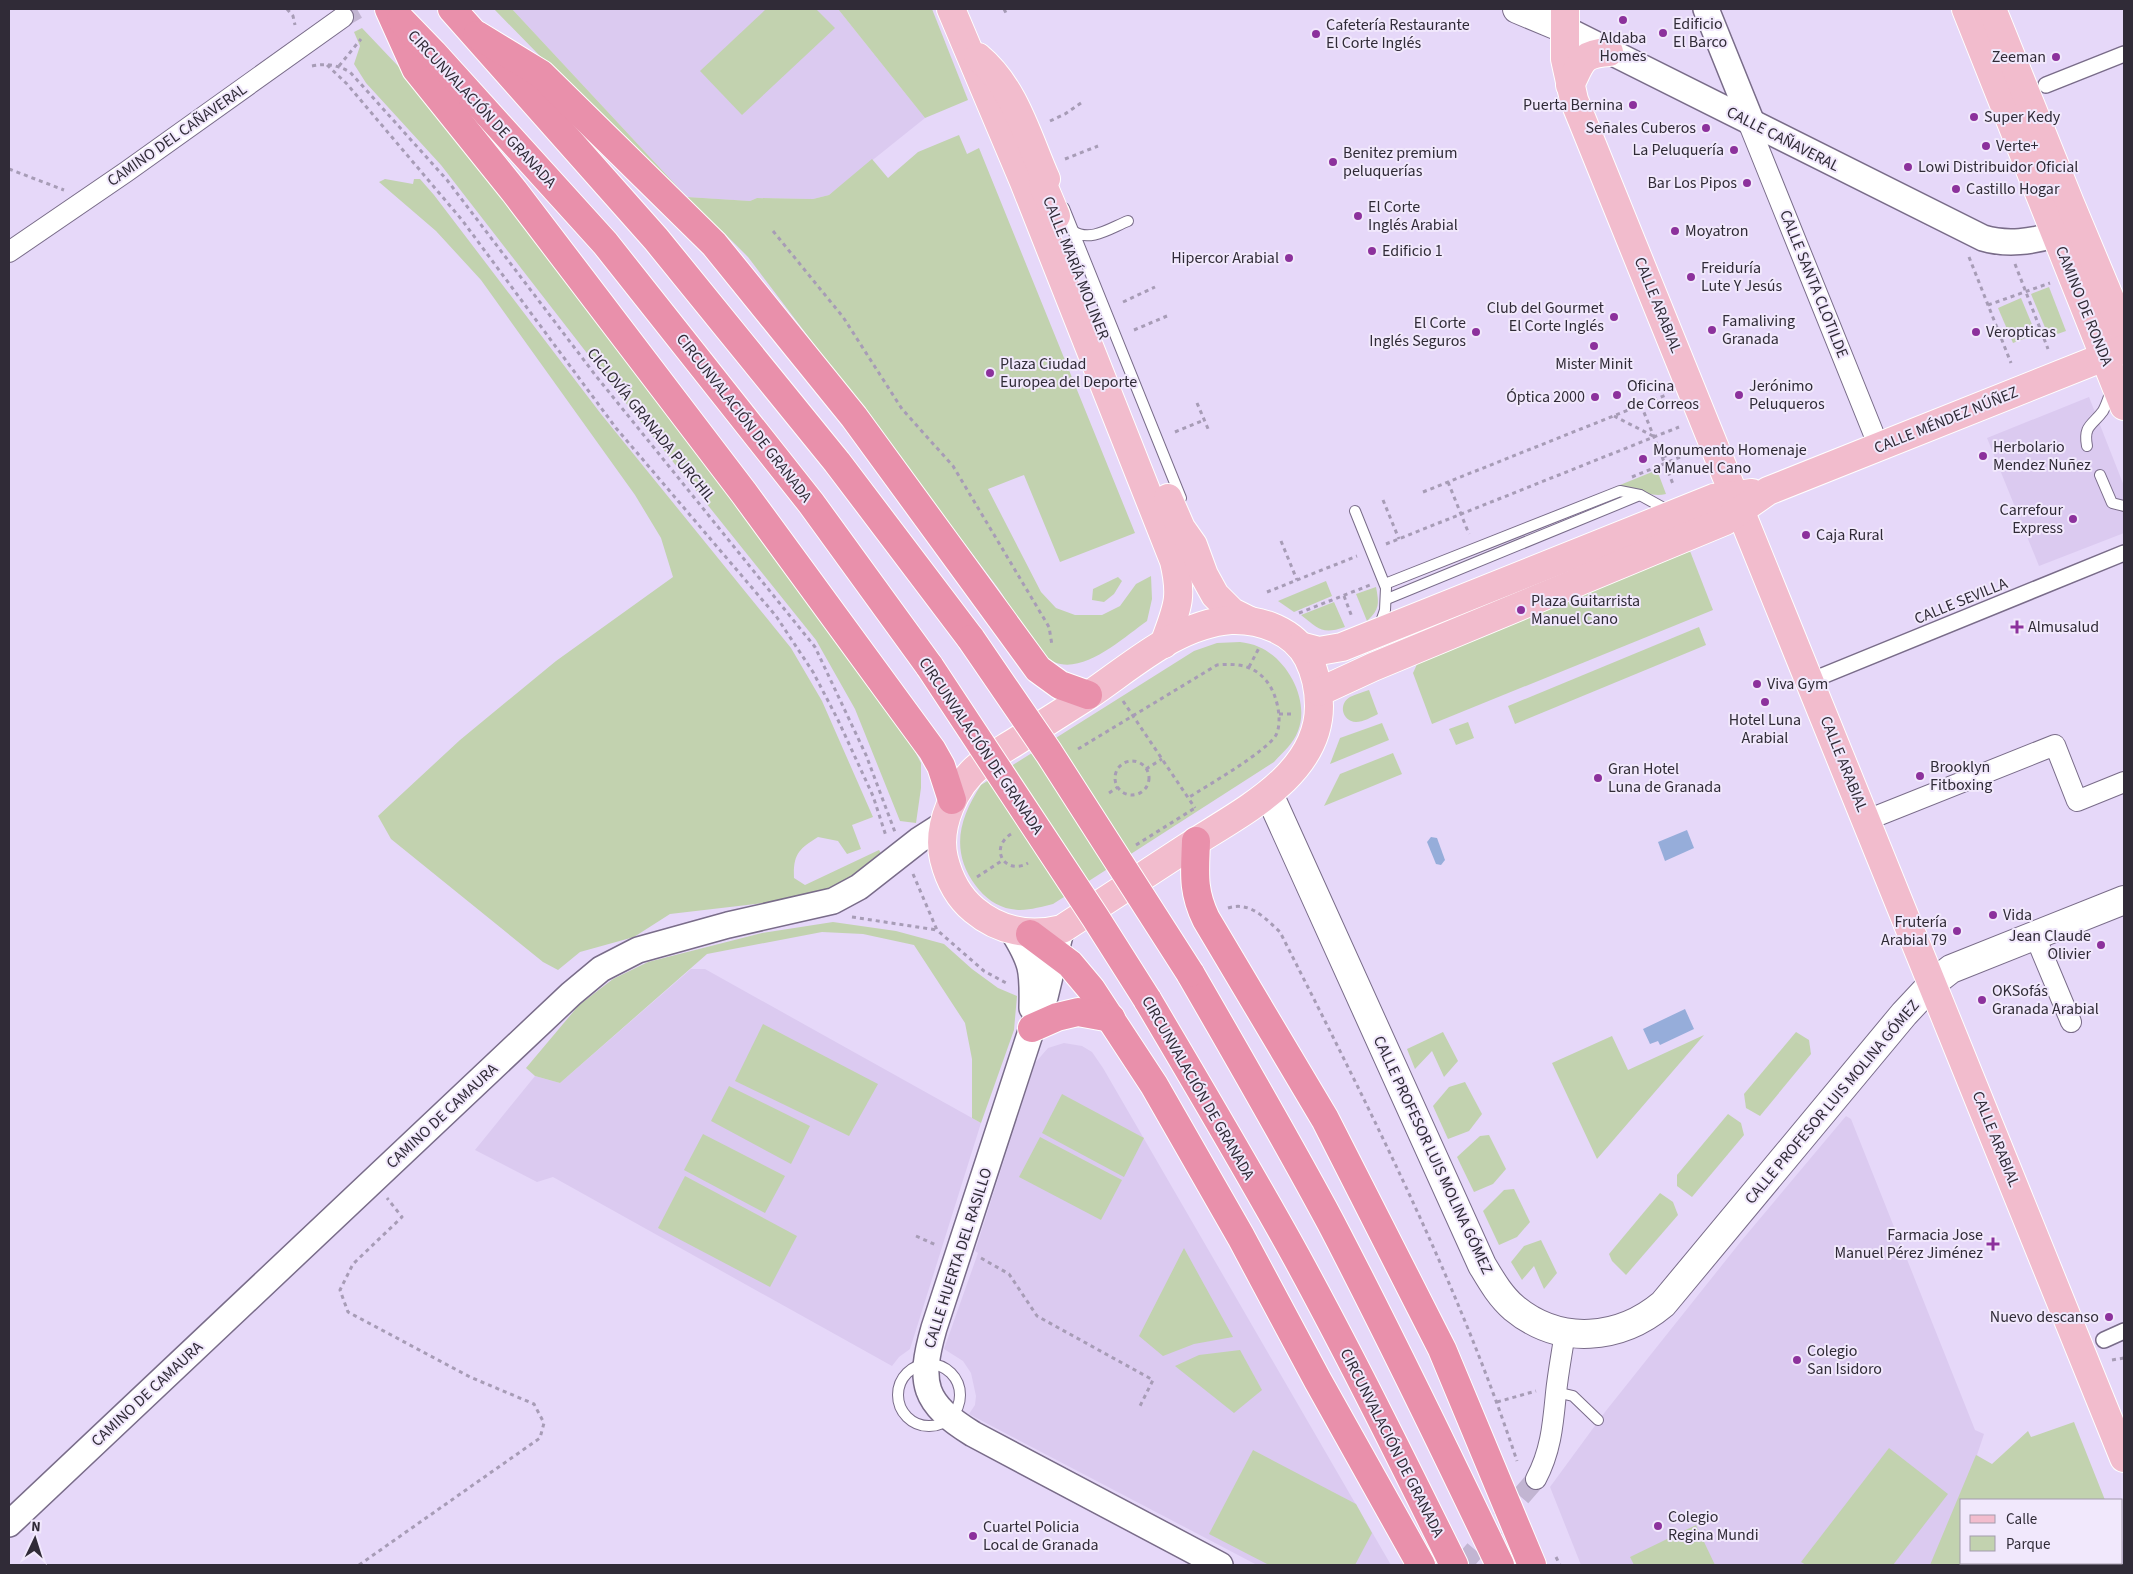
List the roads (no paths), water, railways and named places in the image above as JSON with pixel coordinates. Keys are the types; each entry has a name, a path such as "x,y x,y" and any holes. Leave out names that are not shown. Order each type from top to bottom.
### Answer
{"highway":[{"name":"CIRCUNVALACIÓN DE GRANADA","path":"389,9 433,53 605,243 811,503 930,667 1090,909 1220,1122 1297,1259 1377,1410 1454,1565"},
{"path":"389,9 416,69 514,191 732,477 932,750 941,766 948,812"},
{"path":"452,9 656,239 838,462 970,639 1049,753 1190,973 1260,1095 1331,1223 1412,1382 1500,1565"},
{"path":"477,35 542,74 714,244 854,418 1038,669 1060,685 1088,695"},
{"path":"1196,841 1194,883 1198,902 1325,1119 1442,1349 1532,1565"},
{"path":"1021,932 1059,941 1076,970 1111,1018 1154,1085 1241,1237 1318,1381 1421,1565"},
{"path":"1032,1028 1057,1016 1078,1012 1111,1018"}],"main road":[{"name":"CALLE MARÍA MOLINER","path":"951,9 969,50 1053,186"},
{"name":"CALLE CAÑAVERAL","path":"1517,9 1565,19"},
{"name":"CAMINO DE RONDA","path":"1966,9 2055,234 2114,353 2120,394"},
{"name":"CAMINO DE RONDA","path":"1992,9 2124,332"},
{"name":"CALLE ARABIAL","path":"1565,19 1565,59 1570,85 1702,450 1738,503 2124,1458"},
{"path":"1570,85 1577,67 1584,59 1600,52 1609,52"},
{"name":"CALLE MARÍA MOLINER","path":"1003,103 1188,558 1207,581 1218,600 1232,612 1248,620"},
{"name":"CALLE MARÍA MOLINER","path":"1053,186 1043,185 1181,528 1188,558 1179,584 1179,600 1164,644"},
{"name":"CALLE MÉNDEZ NÚÑEZ","path":"1738,503 2114,353"},
{"path":"1702,450 1709,460 1708,489 1704,502"},
{"path":"1021,932 982,917 964,902 956,890 948,875 942,850 948,812 980,765 1164,644 1206,624 1221,621 1248,620 1278,630 1300,646 1314,650 1331,650 1365,630 1714,498 1738,503 1725,521 1373,667 1319,692"},
{"path":"1059,941 1196,841 1269,794 1301,761 1314,737 1319,714 1319,692 1314,672 1300,646"},
{"name":"CALLE PROFESOR LUIS MOLINA GÓMEZ","path":"1269,794 1482,1264 1496,1288 1514,1308 1535,1322 1565,1332 1593,1334 1620,1330 1647,1317 1664,1304 1904,1014 1933,983 1951,969 2124,900"}],"street":[{"name":"CALLE SANTA CLOTILDE","path":"1706,9 1879,447"},
{"name":"CAMINO DEL CAÑAVERAL","path":"9,252 344,17"},
{"name":"CALLE CAÑAVERAL","path":"1565,19 1609,52 1983,238 2001,241 2025,241 2055,234"},
{"path":"2046,85 2124,54"},
{"path":"1691,93 1712,94 1737,85"},
{"name":"CAMINO DE RONDA","path":"2055,234 2070,203"},
{"name":"CALLE SEVILLA","path":"1810,681 2124,552"},
{"path":"1866,820 2054,745 2077,801 2124,782"},
{"name":"CAMINO DE CAMAURA","path":"9,1524 571,994 601,969 638,950 728,925 833,901 859,887 919,840 948,812"},
{"name":"CALLE HUERTA DEL RASILLO","path":"1021,932 1033,973 1032,1028"},
{"path":"2035,936 2071,1022"},
{"name":"CALLE HUERTA DEL RASILLO","path":"1059,941 1045,997 1032,1028 934,1328 926,1364 926,1381 930,1396 949,1419 973,1434 1220,1565"},
{"path":"1528,1473 1547,1456 1553,1430 1556,1392 1565,1332"},
{"path":"2104,1340 2124,1332"}],"lane":[{"path":"1053,186 1187,514 1188,558"},
{"path":"1073,231 1081,236 1090,236 1128,220"},
{"path":"1081,251 1084,243 1090,236"},
{"path":"2088,446 2086,436 2088,427 2120,394"},
{"path":"2100,475 2112,503 2124,506"},
{"path":"1380,584 1620,491 1640,495 1675,514"},
{"path":"1387,599 1640,495"},
{"path":"1355,511 1387,599 1384,616 1365,630"},
{"path":"926,1364 916,1367 907,1373 900,1382 898,1402 902,1412 919,1425 930,1427 938,1426 949,1419"},
{"path":"1556,1392 1573,1396 1598,1420"}],"water":[{"path":"1687,830 1694,848 1665,861 1658,842"},
{"path":"1431,837 1437,838 1445,860 1441,865 1436,864 1427,842"},
{"path":"1685,1009 1694,1029 1660,1045 1658,1041 1650,1044 1643,1029"}],"tunnel":[{"path":"343,17 357,9"},
{"path":"1462,1565 1536,1479"}],"place":[{"name":"Aldaba Homes","path":"1623,20"},
{"name":"Edificio El Barco","path":"1663,33"},
{"name":"Cafetería Restaurante El Corte Inglés","path":"1316,34"},
{"name":"Zeeman","path":"2056,57"},
{"name":"Puerta Bernina","path":"1633,105"},
{"name":"Super Kedy","path":"1974,117"},
{"name":"Señales Cuberos","path":"1706,128"},
{"name":"Verte+","path":"1986,146"},
{"name":"La Peluquería","path":"1734,150"},
{"name":"Benitez premium peluquerías","path":"1333,162"},
{"name":"Lowi Distribuidor Oficial","path":"1908,167"},
{"name":"Bar Los Pipos","path":"1747,183"},
{"name":"Castillo Hogar","path":"1956,189"},
{"name":"El Corte Inglés Arabial","path":"1358,216"},
{"name":"Moyatron","path":"1675,231"},
{"name":"Edificio 1","path":"1372,251"},
{"name":"Hipercor Arabial","path":"1289,258"},
{"name":"Freiduría Lute Y Jesús","path":"1691,277"},
{"name":"Club del Gourmet El Corte Inglés","path":"1614,317"},
{"name":"Famaliving Granada","path":"1712,330"},
{"name":"El Corte Inglés Seguros","path":"1476,332"},
{"name":"Veropticas","path":"1976,332"},
{"name":"Mister Minit","path":"1594,346"},
{"name":"Plaza Ciudad Europea del Deporte","path":"990,373"},
{"name":"Oficina de Correos","path":"1617,395"},
{"name":"Jerónimo Peluqueros","path":"1739,395"},
{"name":"Óptica 2000","path":"1595,397"},
{"name":"Herbolario Mendez Nuñez","path":"1983,456"},
{"name":"Monumento Homenaje a Manuel Cano","path":"1643,459"},
{"name":"Carrefour Express","path":"2073,519"},
{"name":"Caja Rural","path":"1806,535"},
{"name":"Plaza Guitarrista Manuel Cano","path":"1521,610"},
{"name":"Almusalud","path":"2017,627"},
{"name":"Viva Gym","path":"1757,684"},
{"name":"Hotel Luna Arabial","path":"1765,702"},
{"name":"Brooklyn Fitboxing","path":"1920,776"},
{"name":"Gran Hotel Luna de Granada","path":"1598,778"},
{"name":"Vida","path":"1993,915"},
{"name":"Frutería Arabial 79","path":"1957,931"},
{"name":"Jean Claude Olivier","path":"2101,945"},
{"name":"OKSofás Granada Arabial","path":"1982,1000"},
{"name":"Farmacia Jose Manuel Pérez Jiménez","path":"1993,1244"},
{"name":"Nuevo descanso","path":"2109,1317"},
{"name":"Colegio San Isidoro","path":"1797,1360"},
{"name":"Colegio Regina Mundi","path":"1658,1526"},
{"name":"Cuartel Policia Local de Granada","path":"973,1536"}]}
